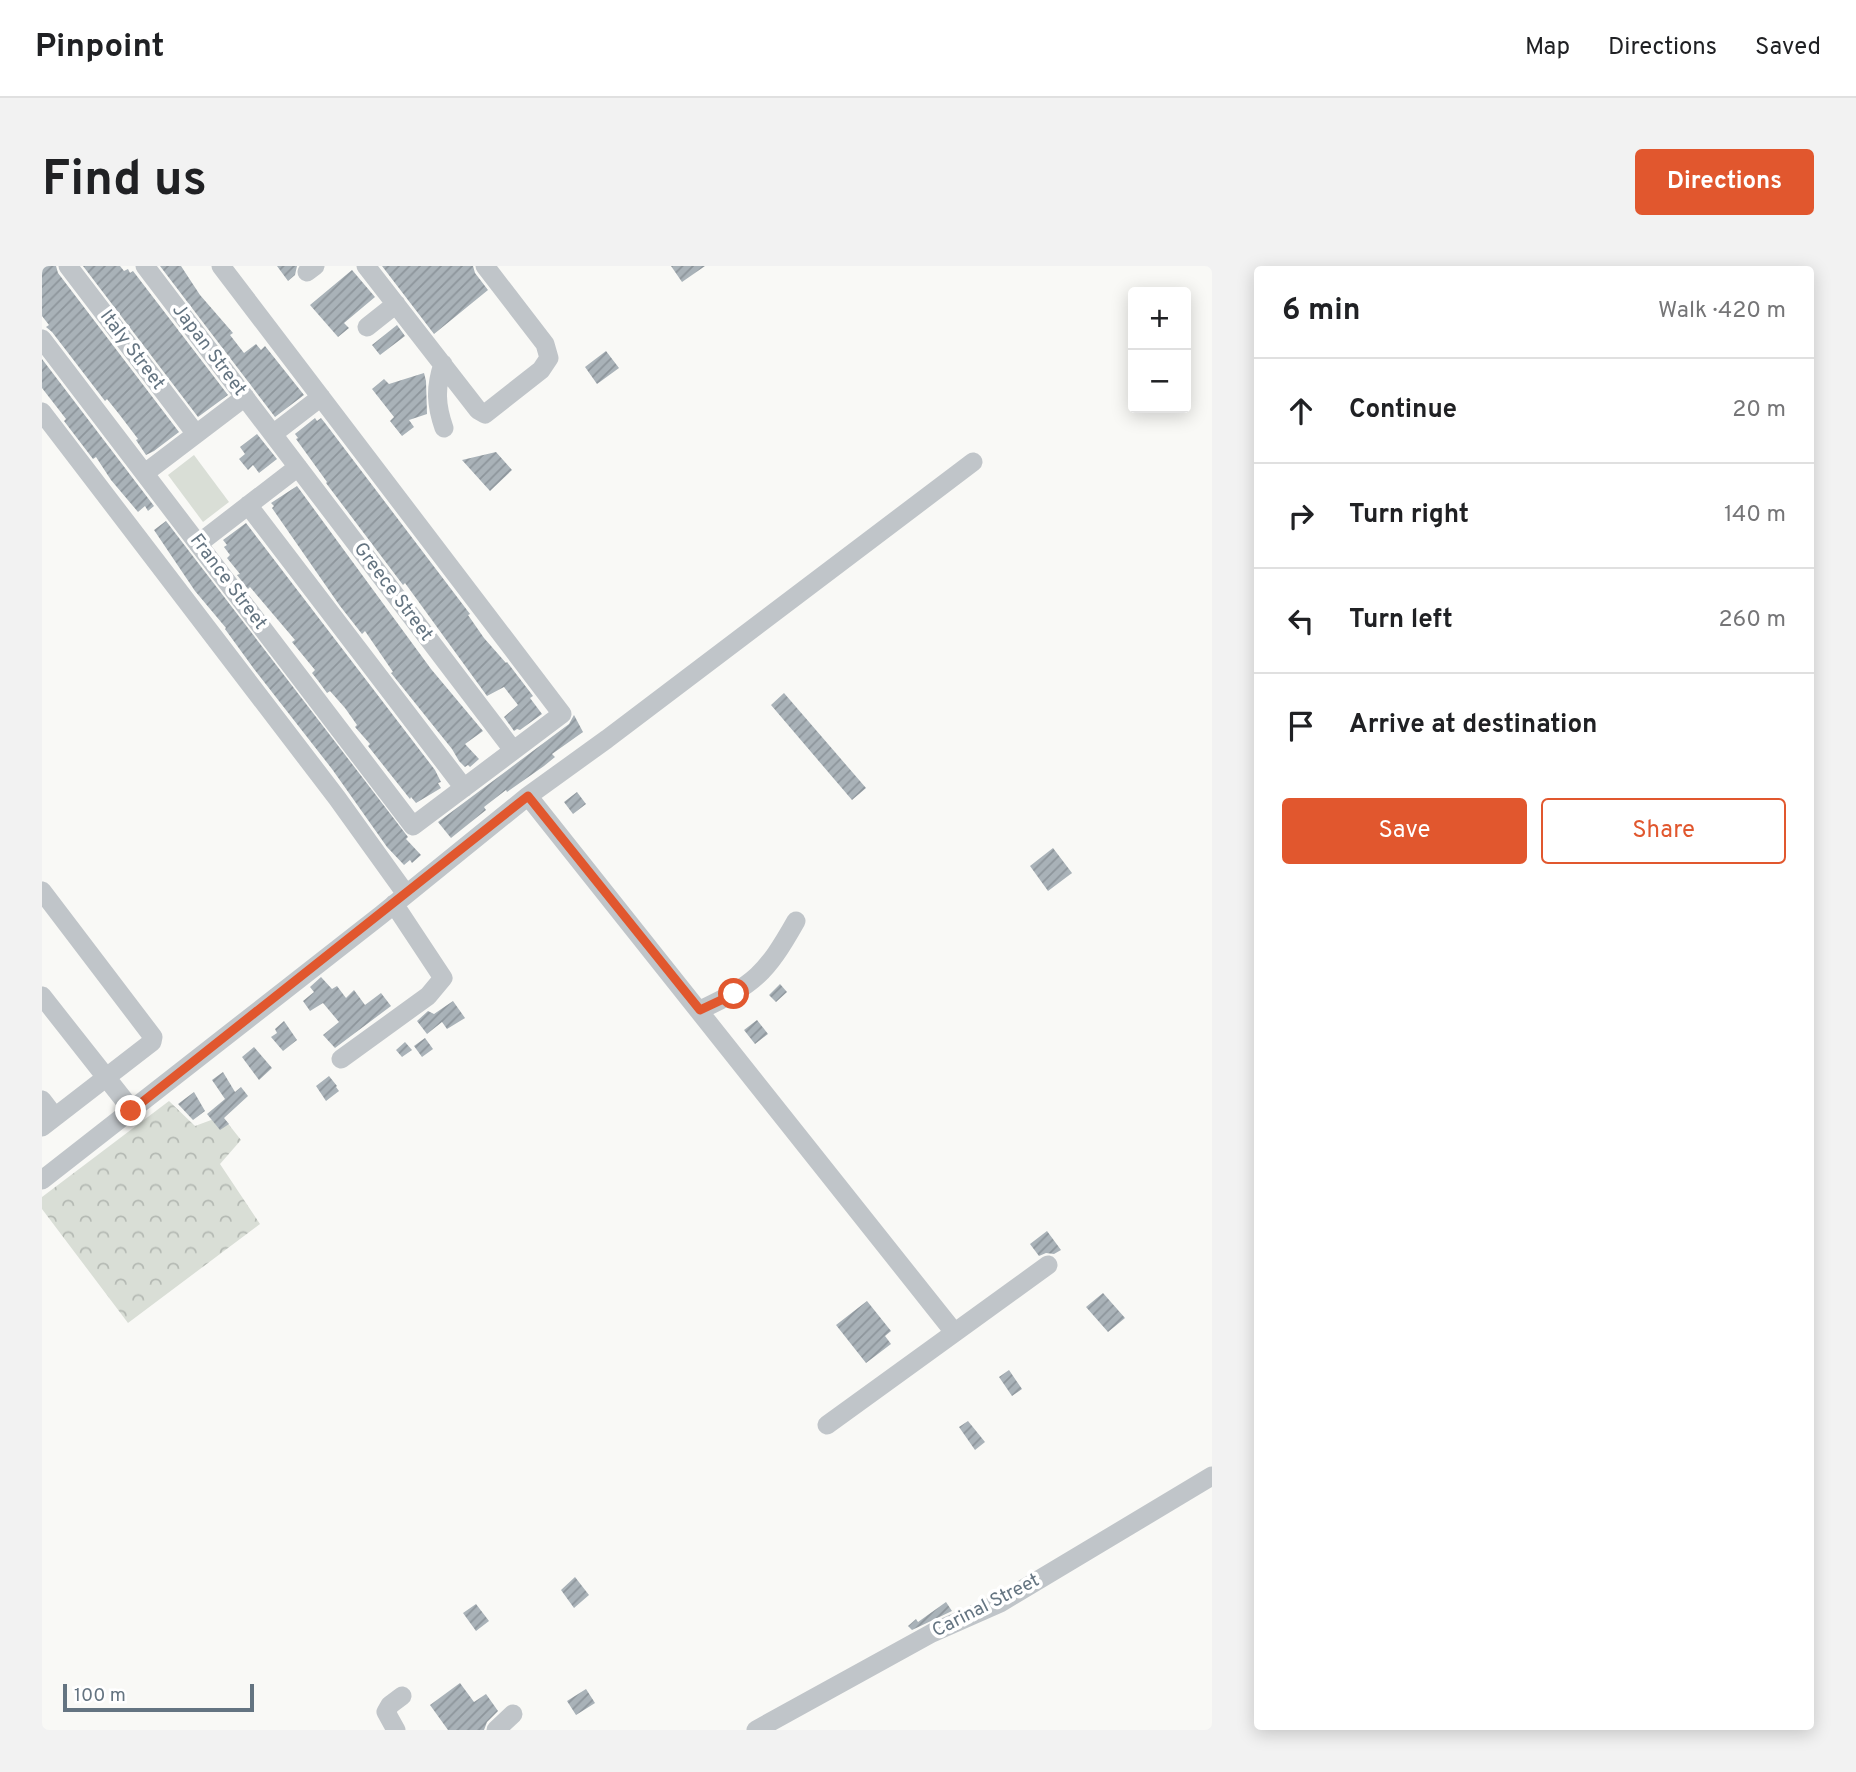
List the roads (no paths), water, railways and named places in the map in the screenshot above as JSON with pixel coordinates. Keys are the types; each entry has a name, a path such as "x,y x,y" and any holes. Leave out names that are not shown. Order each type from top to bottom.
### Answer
{"street":[{"name":"Italy Street","path":"68,266 196,435"},
{"name":"Japan Street","path":"145,266 273,434"},
{"path":"221,266 562,713 464,788 248,505"},
{"path":"366,266 478,410 485,414 547,364 549,351 485,266"},
{"path":"367,327 396,304"},
{"name":"France Street","path":"42,339 414,826 464,788"},
{"path":"443,364 436,394 444,428"},
{"path":"145,473 245,397"},
{"path":"273,434 321,397"},
{"path":"42,411 303,754 400,899 443,978 428,996 341,1059"},
{"name":"Greece Street","path":"273,434 513,750"},
{"path":"42,1180 528,796 973,462"},
{"path":"198,544 298,467"},
{"path":"528,796 954,1332"},
{"path":"42,891 153,1037 152,1042 49,1122 42,1100"},
{"path":"700,1010 752,982 776,955 796,921"},
{"path":"42,996 124,1100"},
{"path":"827,1425 1048,1265"},
{"name":"Carinal Street","path":"756,1730 932,1633 1000,1603 1212,1476"},
{"path":"396,1730 386,1712 390,1705 402,1696"},
{"path":"496,1730 513,1714"}]}
